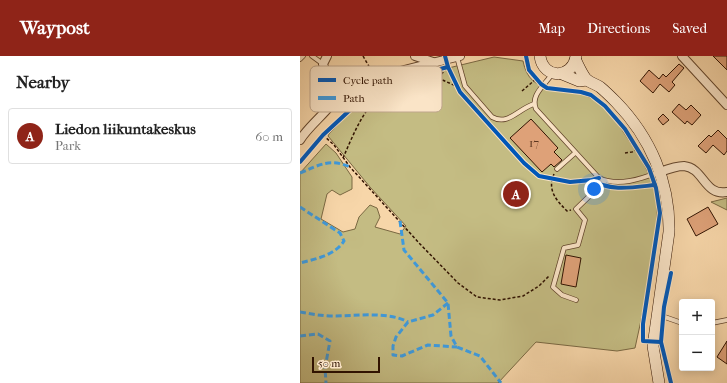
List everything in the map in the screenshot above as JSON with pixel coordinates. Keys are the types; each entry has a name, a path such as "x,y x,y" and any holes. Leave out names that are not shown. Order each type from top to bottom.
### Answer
{"street":[{"path":"322,64 327,56"},
{"path":"415,56 434,62 447,63 458,56"},
{"path":"537,56 543,67 557,74 579,81 587,80"},
{"path":"682,56 727,105"},
{"path":"557,74 571,69 576,58"},
{"path":"576,58 587,80 601,88 630,119 649,147 660,172 668,201 669,224 664,273 653,346 659,383"},
{"path":"418,66 434,62"},
{"path":"300,140 310,126 323,112"},
{"path":"660,172 676,167 689,168 698,174 710,189 720,194 727,192"}],"lane":[{"path":"312,56 322,64"},
{"path":"458,56 465,86 492,117 497,120 506,119 524,107 534,104"},
{"path":"557,74 543,85 536,96 534,104 536,109 599,178 605,181 625,181 660,172"},
{"path":"557,169 575,153"},
{"path":"576,300 562,295 553,287 555,275 564,248 578,245 585,220 576,209 605,181"},
{"path":"657,315 679,322"},
{"path":"715,322 727,320"}],"path":[{"path":"363,56 369,66"},
{"path":"442,67 447,63"},
{"path":"447,63 452,72"},
{"path":"442,71 447,63"},
{"path":"522,91 535,78 543,85"},
{"path":"454,79 457,88"},
{"path":"442,80 457,88"},
{"path":"343,159 366,112"},
{"path":"319,141 328,131"},
{"path":"323,136 334,145 343,159 436,260 458,282 477,297 500,300 523,296 539,286 548,276 555,275"},
{"path":"625,153 632,152 636,147 642,155"},
{"path":"554,174 551,187 556,200 567,211 576,209"}],"shaded area":[{"path":"494,57 523,61 527,73 533,81 549,88 579,94 595,100 619,125 646,168 652,182 657,206 654,247 635,348 617,351 536,342 498,383 300,383 300,173 326,144 336,153 352,177 352,189 340,195 332,190 327,194 321,219 343,232 355,229 359,217 370,205 377,208 380,217 375,227 400,234 406,226 370,187 328,136 350,112 442,112 442,70"},
{"path":"727,198 727,210 711,202"}],"building":[{"path":"713,56 727,56 727,70"},
{"path":"679,64 684,68 672,82 675,85 669,92 660,84 653,93 640,81 649,70 659,79 663,74 666,77"},
{"path":"679,104 686,110 691,105 701,115 692,125 687,121 685,124 672,112"},
{"path":"663,114 669,120 663,125 658,119"},
{"path":"531,119 558,148 554,152 562,160 554,167 551,164 542,172 510,138"},
{"path":"718,130 727,139 727,151 724,155 713,145 706,153 698,146 709,135 711,137"},
{"path":"708,207 718,224 696,236 687,219"},
{"path":"566,255 581,258 576,287 561,284"},
{"path":"727,341 727,364 717,357"}],"marked path":[{"path":"300,173 319,165 330,163 343,164 350,167"},
{"path":"300,207 340,233 344,241 336,250 319,258 300,263"},
{"path":"400,221 404,250 448,303 451,336 457,347 480,356 501,383"},
{"path":"448,303 433,315 408,322 396,337 393,346 393,355 402,356 428,345 457,347"},
{"path":"300,312 330,316 381,315 391,316 408,322"},
{"path":"300,336 318,334 330,341 325,368 326,383"}],"cycle path":[{"path":"445,56 448,67 460,92 524,163 539,176 570,182 599,178"},
{"path":"526,56 529,70 541,84 547,88 581,92 591,95 605,106 625,129 649,168 656,188 660,213 643,324 643,341 661,342"},
{"path":"442,69 448,67"},
{"path":"300,162 323,135 348,112"},
{"path":"592,180 606,186 622,188 655,185"},
{"path":"671,273 664,307 661,342 671,383"}],"place":[{"name":"Liedon liikuntakeskus","path":"516,194"}]}
